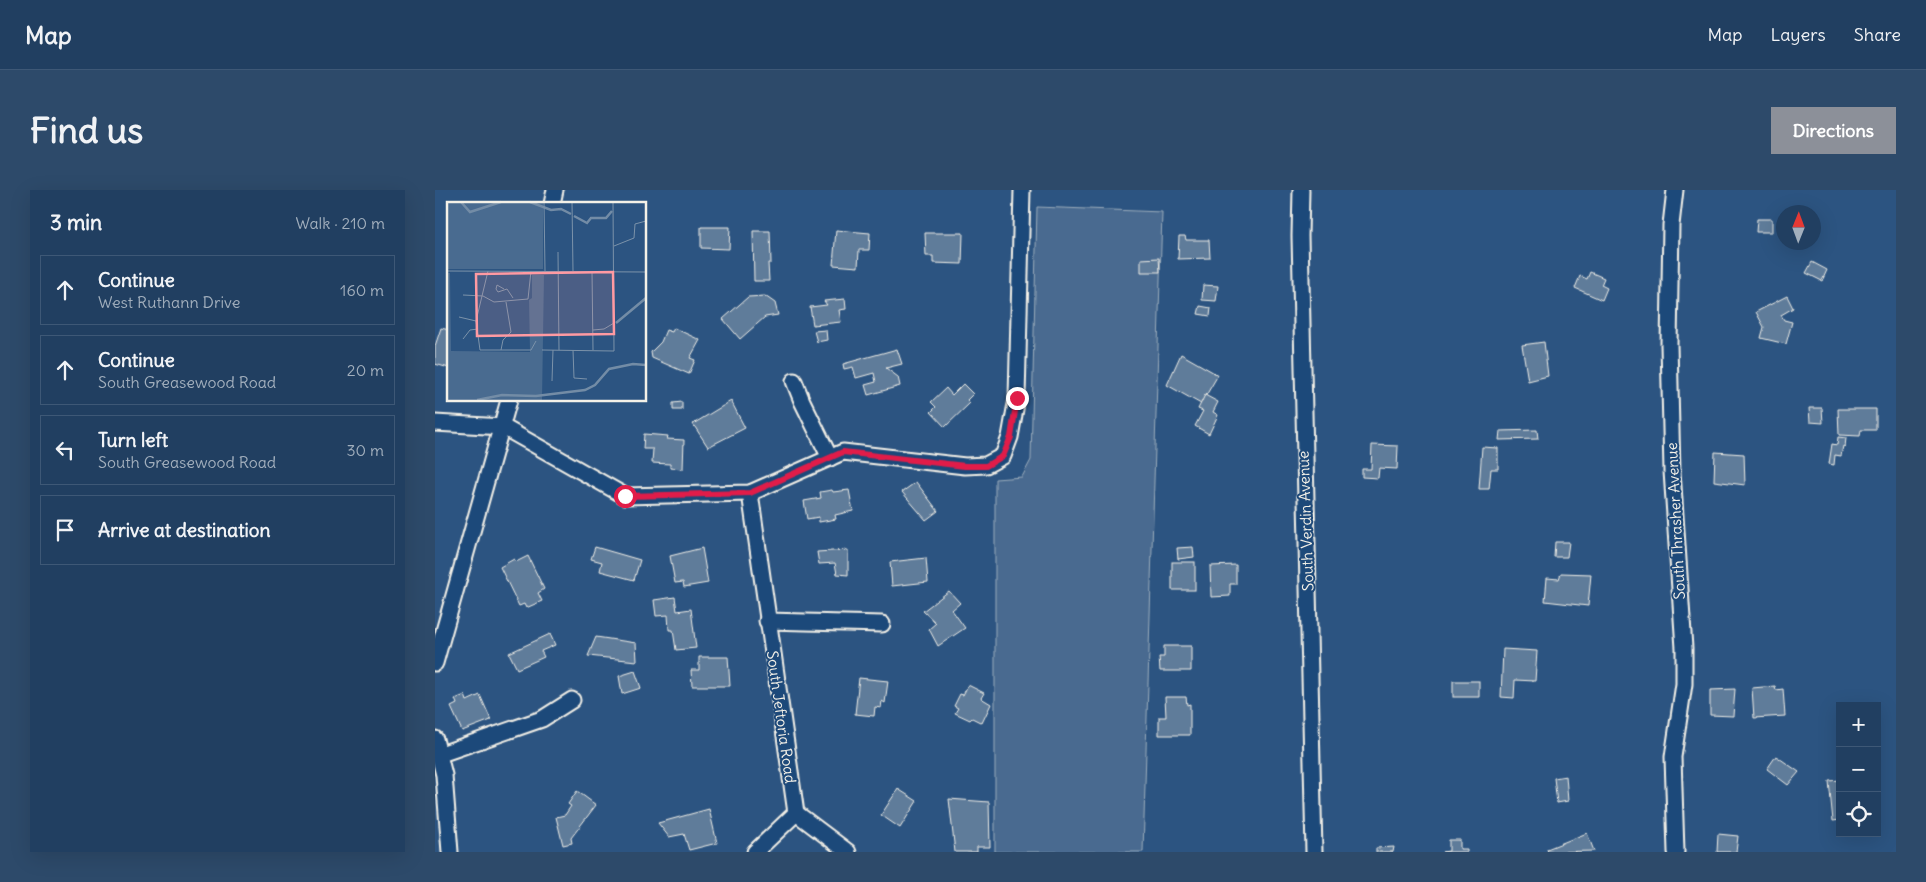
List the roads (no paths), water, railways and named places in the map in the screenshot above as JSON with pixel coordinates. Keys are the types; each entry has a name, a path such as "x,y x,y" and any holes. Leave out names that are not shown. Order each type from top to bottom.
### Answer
{"street":[{"path":"435,423 503,427 625,496 750,493 843,452 965,466 986,466 1003,456 1011,437 1017,398 1022,190"},
{"name":"South Verdin Avenue","path":"1301,190 1301,284 1314,852"},
{"name":"South Thrasher Avenue","path":"1675,190 1671,225 1669,344 1672,471 1684,648 1684,684 1673,757 1676,852"},
{"path":"795,381 801,401 830,458"},
{"path":"435,663 509,401"},
{"name":"South Jeftoria Road","path":"750,493 795,813"},
{"path":"767,621 882,624"},
{"path":"438,755 542,719 572,700"},
{"path":"435,740 450,852"},
{"path":"755,852 795,813 848,852"}]}
